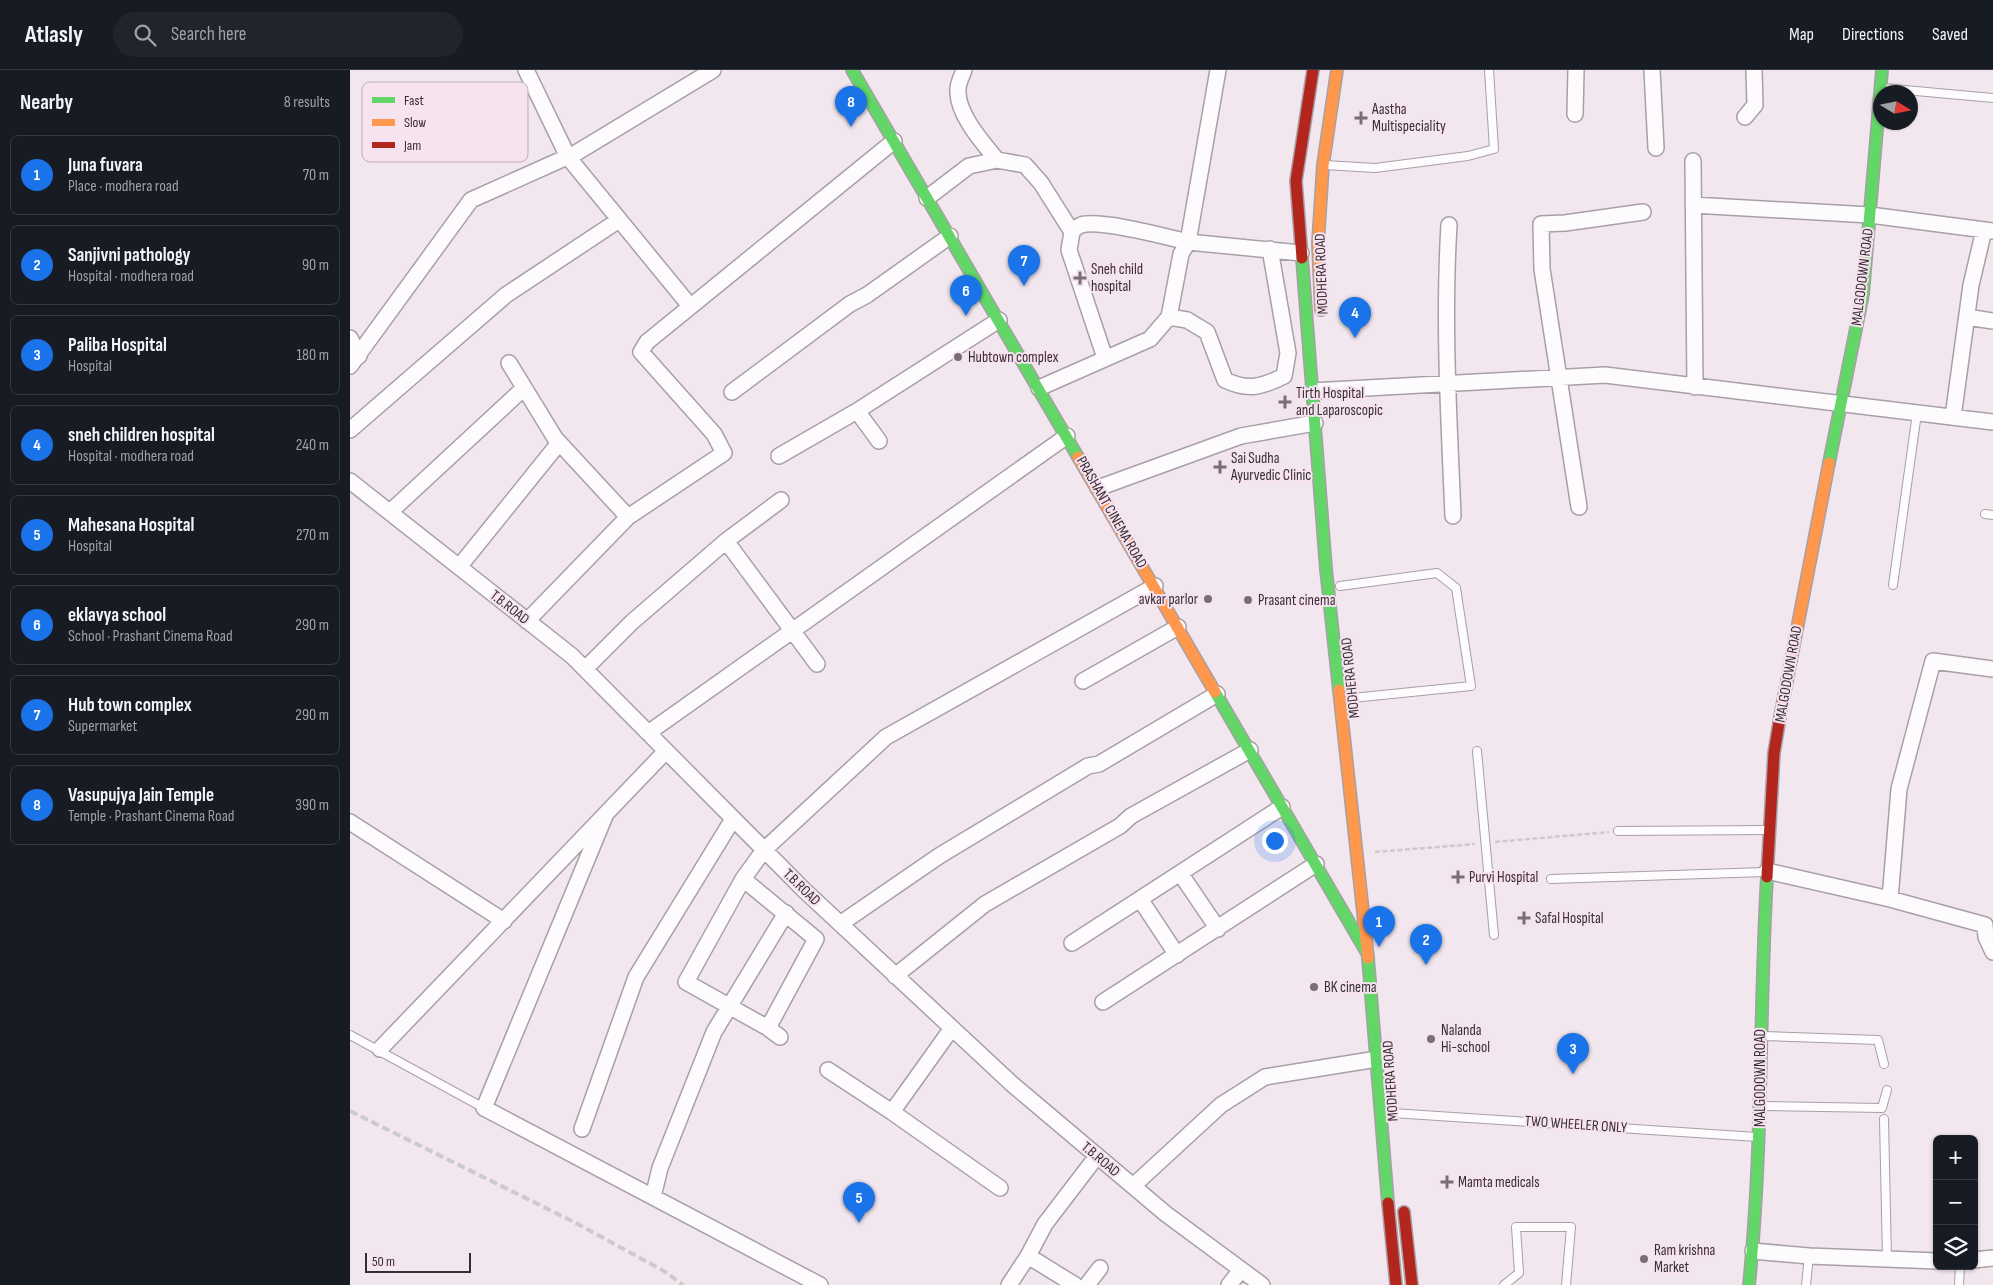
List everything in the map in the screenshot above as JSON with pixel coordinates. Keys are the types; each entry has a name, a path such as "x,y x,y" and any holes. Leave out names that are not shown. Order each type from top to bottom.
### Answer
{"street":[{"path":"526,70 568,157 690,306"},
{"path":"355,361 471,200 568,157 713,70"},
{"path":"964,70 958,89 961,104 971,127 997,160"},
{"path":"1039,388 1150,339 1169,317 1181,254 1188,242 1218,70"},
{"path":"1313,70 1296,182 1301,253 1322,390 1315,423 1326,569 1369,956 1383,1058 1390,1234 1396,1285"},
{"name":"MODHERA ROAD","path":"1322,322 1318,243 1323,165 1337,70"},
{"path":"1575,114 1576,70"},
{"path":"1652,70 1656,148"},
{"path":"1745,117 1755,105 1754,70"},
{"name":"MALGODOWN ROAD","path":"1880,85 1882,70"},
{"name":"PRASHANT CINEMA ROAD","path":"857,72 927,198 1098,488 1369,956"},
{"name":"MALGODOWN ROAD","path":"1749,1285 1760,1137 1761,972 1774,752 1797,621 1863,294 1877,130"},
{"path":"527,621 628,517 724,453 714,434 641,352 647,342 894,141"},
{"path":"927,198 969,166 997,160 1025,165 1041,183 1072,232 1069,250 1105,358"},
{"path":"1693,161 1695,387"},
{"path":"1694,205 1870,214 1989,231 1971,285 1953,418"},
{"path":"1579,507 1542,269 1541,224 1643,212"},
{"path":"350,430 506,295 619,220"},
{"path":"1072,232 1081,225 1094,224 1136,230 1188,242 1301,253"},
{"path":"1449,225 1446,270 1447,384 1453,516"},
{"path":"732,392 850,304 867,295 950,236"},
{"path":"1169,317 1187,320 1207,332 1225,380 1240,387 1265,386 1284,376 1288,353 1270,250"},
{"path":"1967,317 1993,321"},
{"path":"779,456 857,411 999,320"},
{"path":"350,338 355,361"},
{"path":"509,363 559,443 628,517"},
{"path":"1322,390 1605,375 1993,422"},
{"path":"390,512 524,388"},
{"path":"857,411 879,441"},
{"path":"1098,488 1241,436 1315,423"},
{"path":"648,733 1067,436"},
{"path":"459,567 559,443"},
{"name":"T.B.ROAD","path":"350,481 585,669 835,920 1012,1084 1166,1214 1262,1285"},
{"path":"585,669 632,622 726,541 781,500"},
{"path":"1334,513 1337,559"},
{"path":"726,541 817,664"},
{"path":"1155,586 886,737 764,850 743,879 686,982 730,1005 774,1033 816,939 835,920 1088,766 1099,764 1217,694"},
{"path":"1083,681 1178,627"},
{"path":"1890,899 1899,790 1933,661 1993,669"},
{"path":"895,976 985,904 1120,826 1131,816 1250,750"},
{"path":"380,1049 666,751"},
{"path":"1072,943 1282,807"},
{"path":"605,816 484,1108 820,1285"},
{"path":"582,1129 636,977 734,819"},
{"path":"350,822 504,921"},
{"path":"1103,1002 1316,864"},
{"path":"1767,872 1890,899 1989,925 1986,937 1993,952"},
{"path":"1180,873 1218,928"},
{"path":"743,879 816,939"},
{"path":"1140,898 1177,955"},
{"path":"654,1197 660,1168 714,1032 786,913"},
{"path":"892,1112 952,1028"},
{"path":"1133,1186 1221,1105 1266,1077 1383,1058"},
{"name":"MODHERA ROAD","path":"1383,1058 1394,1132"},
{"path":"828,1070 892,1112 1000,1188"},
{"path":"1010,1285 1046,1224 1098,1156"},
{"path":"1402,1198 1413,1285"},
{"path":"1753,1251 1808,1256 1933,1261"},
{"path":"1028,1256 1075,1285"},
{"path":"1978,1260 1993,1258"},
{"path":"1087,1285 1100,1268"},
{"path":"1229,1285 1241,1270"}],"lane":[{"path":"1323,165 1375,168 1468,156 1494,149 1490,70"},
{"path":"1918,91 1993,98"},
{"path":"1894,585 1917,413"},
{"path":"1340,586 1437,573 1444,578 1456,588 1471,686 1352,698"},
{"path":"1477,751 1494,935"},
{"path":"1618,831 1770,830"},
{"path":"1551,879 1767,872"},
{"path":"350,1035 380,1049 484,1108"},
{"path":"1760,1036 1878,1040 1884,1064"},
{"path":"1760,1106 1882,1108 1887,1090"},
{"name":"TWO WHEELER ONLY","path":"1392,1113 1760,1137"},
{"path":"1884,1119 1887,1259"},
{"path":"1504,1285 1519,1273 1516,1227 1570,1227 1566,1285"},
{"path":"1806,1285 1808,1256"},
{"path":"1959,1285 1960,1270"}],"railway":[{"path":"350,1111 574,1222 664,1271 683,1285"}],"traffic: fast":[{"path":"852,70 1078,457"},
{"path":"1829,463 1863,294 1882,70"},
{"path":"1302,258 1326,569 1339,690"},
{"path":"1215,692 1367,953"},
{"path":"1749,1285 1757,1183 1767,877"},
{"path":"1368,958 1388,1203"}],"traffic: slow":[{"path":"1321,310 1318,243 1323,165 1337,70"},
{"path":"1078,457 1215,692"},
{"path":"1780,717 1829,463"},
{"path":"1339,690 1368,958"}],"traffic: jam":[{"path":"1302,258 1296,181 1313,70"},
{"path":"1767,877 1774,753 1780,717"},
{"path":"1388,1203 1396,1285"},
{"path":"1404,1212 1412,1285"}],"place":[{"name":"Aastha Multispeciality","path":"1361,118"},
{"name":"Vasupujya Jain Temple","path":"851,127"},
{"name":"Sneh child hospital","path":"1080,278"},
{"name":"Hub town complex","path":"1024,286"},
{"name":"eklavya school","path":"966,316"},
{"name":"sneh children hospital","path":"1355,338"},
{"name":"Hubtown complex","path":"958,357"},
{"name":"Tirth Hospital and Laparoscopic","path":"1285,402"},
{"name":"Sai Sudha Ayurvedic Clinic","path":"1220,467"},
{"name":"avkar parlor","path":"1208,599"},
{"name":"Prasant cinema","path":"1248,600"},
{"name":"Purvi Hospital","path":"1458,877"},
{"name":"Safal Hospital","path":"1524,918"},
{"name":"Juna fuvara","path":"1379,947"},
{"name":"Sanjivni pathology","path":"1426,965"},
{"name":"BK cinema","path":"1314,987"},
{"name":"Nalanda Hi-school","path":"1431,1039"},
{"name":"Paliba Hospital","path":"1573,1074"},
{"name":"Mamta medicals","path":"1447,1182"},
{"name":"Mahesana Hospital","path":"859,1223"},
{"name":"Ram krishna Market","path":"1644,1259"}]}
